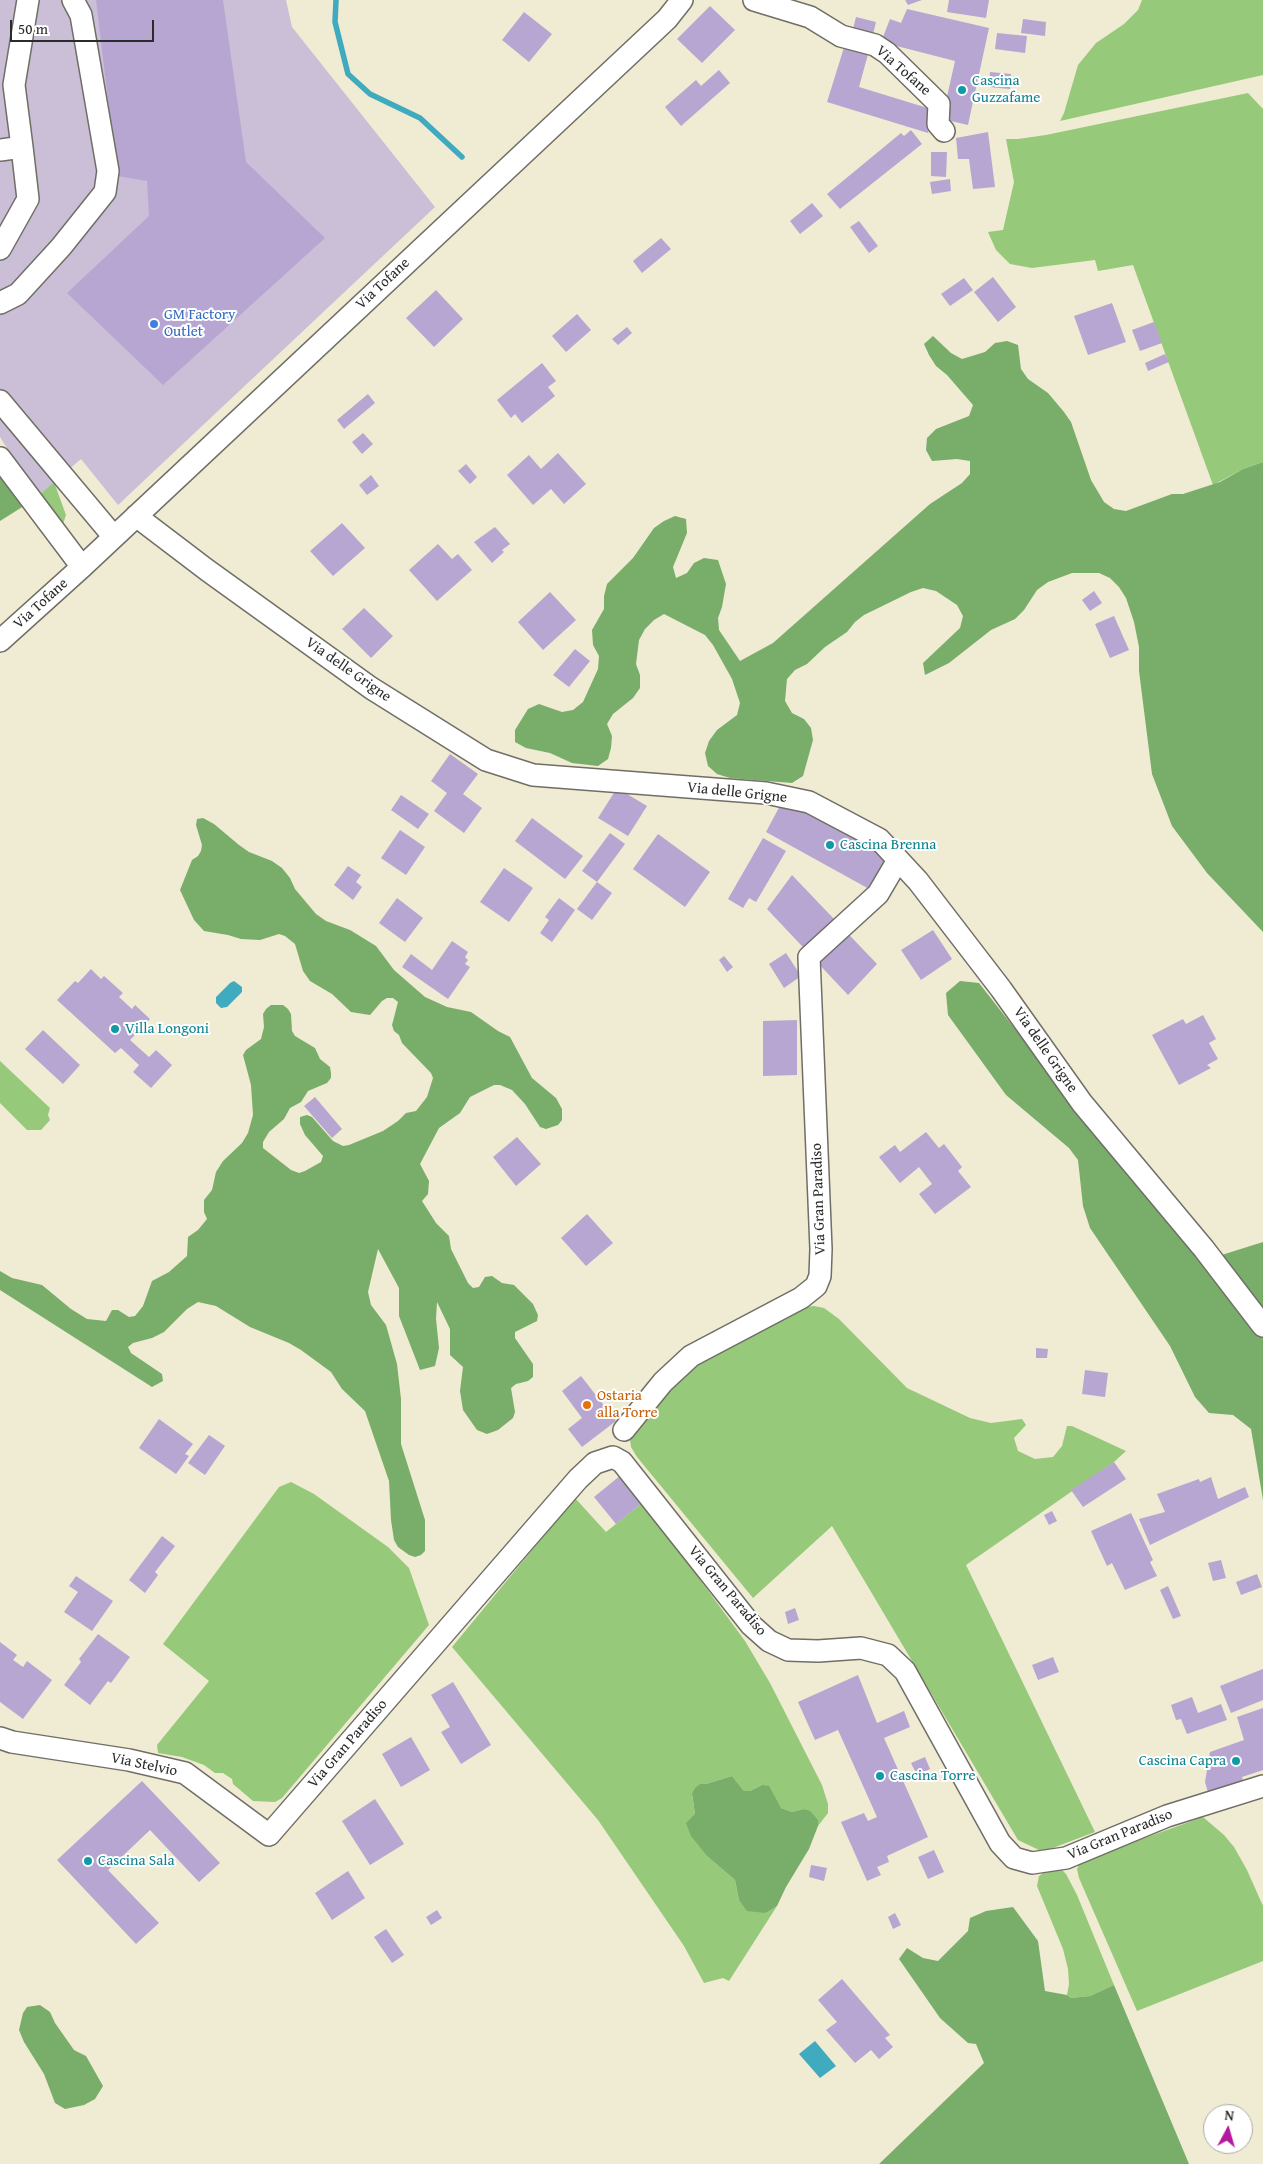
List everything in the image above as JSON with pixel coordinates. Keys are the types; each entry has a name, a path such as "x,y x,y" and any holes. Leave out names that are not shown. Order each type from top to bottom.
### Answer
{"street":[{"path":"0,249 28,199 14,85 28,0"},
{"path":"0,303 18,294 62,247 105,192 108,171 81,15 73,0"},
{"name":"Via Tofane","path":"0,641 82,567 660,25 682,0"},
{"name":"Via Tofane","path":"754,0 810,17 841,36 875,45 887,53 939,104 938,124 944,131"},
{"path":"0,150 22,147"},
{"path":"0,401 114,537"},
{"name":"Via Tofane","path":"0,458 82,567"},
{"name":"Via delle Grigne","path":"136,516 206,570 371,688 486,760 533,775 766,793 809,802 878,839 918,881 1001,989 1082,1103 1204,1249 1263,1326"},
{"name":"Via Gran Paradiso","path":"624,1430 663,1382 691,1356 801,1298 816,1286 820,1276 821,1249 809,957 878,894 898,860"},
{"name":"Via Gran Paradiso","path":"269,1835 578,1479 595,1463 613,1457 622,1462 751,1625 769,1641 788,1650 818,1651 861,1648 888,1655 905,1671 1000,1844 1014,1858 1032,1863 1066,1858 1167,1816 1263,1786"},
{"name":"Via Stelvio","path":"0,1738 12,1742 128,1760 185,1773 269,1835"}],"shaded area":[{"path":"0,0 286,0 292,27 435,207 118,505 81,459 37,497 0,437"}],"green space":[{"path":"1142,0 1263,0 1263,75 1060,121 1078,65 1096,43 1124,24 1138,10"},
{"path":"1248,93 1263,109 1263,462 1243,469 1213,485 1133,265 1098,271 1095,260 1032,268 1010,264 996,250 988,232 1003,230 1014,182 1006,139 1046,135"},
{"path":"933,336 951,353 962,359 985,352 995,343 1007,341 1018,345 1021,369 1028,379 1048,393 1071,422 1091,480 1104,502 1114,509 1126,511 1172,494 1183,494 1220,482 1243,469 1263,462 1263,932 1207,873 1172,826 1152,774 1139,671 1139,647 1134,622 1126,598 1119,587 1110,578 1099,573 1072,573 1048,582 1037,590 1024,610 1015,619 991,630 949,663 925,675 923,663 960,628 963,616 957,605 936,591 923,588 864,615 847,632 825,647 807,664 795,670 787,679 785,701 792,713 804,719 811,728 813,740 803,776 792,783 730,778 717,774 708,766 705,753 709,741 717,730 737,715 740,703 732,679 713,645 705,635 664,614 645,629 639,640 636,664 640,675 640,688 633,698 613,714 607,724 612,736 608,759 598,766 572,763 550,753 526,748 515,742 515,730 528,709 539,704 562,712 573,710 583,702 598,669 599,656 593,645 592,630 604,609 604,596 607,584 633,558 654,528 664,521 675,516 686,519 687,533 673,567 676,578 687,573 694,563 704,558 718,560 726,584 718,618 719,630 740,661 773,643 930,504 962,483 970,474 970,461 957,459 932,461 926,450 927,438 936,429 969,416 973,405 947,375 936,366 929,355 924,344"},
{"path":"0,467 27,504 0,521"},
{"path":"54,482 66,515 63,524 59,523 37,497"},
{"path":"203,818 214,824 249,852 272,861 282,868 290,878 295,889 316,914 326,921 350,930 376,946 394,970 425,997 447,1007 471,1012 510,1037 532,1078 556,1098 562,1109 562,1120 558,1125 546,1129 540,1127 525,1104 512,1090 500,1085 494,1085 470,1097 460,1113 439,1128 420,1164 429,1181 428,1194 422,1201 436,1223 449,1236 451,1249 468,1283 473,1288 479,1287 485,1277 492,1276 502,1283 514,1285 533,1304 538,1315 537,1321 515,1332 515,1338 533,1364 533,1377 511,1388 515,1412 513,1418 498,1430 487,1434 477,1430 463,1410 460,1391 463,1367 450,1355 450,1329 437,1302 436,1319 439,1348 435,1366 420,1370 399,1316 399,1288 378,1249 368,1292 371,1305 386,1325 397,1364 401,1399 401,1444 425,1520 425,1551 415,1557 398,1547 394,1540 389,1481 365,1411 342,1389 331,1372 301,1350 250,1327 216,1306 198,1302 187,1309 164,1332 152,1338 133,1343 128,1347 131,1353 162,1374 163,1381 152,1387 0,1290 0,1271 12,1278 42,1285 71,1309 87,1319 106,1321 112,1310 118,1310 129,1317 135,1316 143,1306 152,1281 169,1272 187,1256 188,1237 198,1230 207,1219 204,1212 204,1200 212,1190 216,1172 223,1161 242,1143 248,1133 253,1115 251,1085 243,1055 246,1050 261,1039 264,1027 263,1014 271,1005 283,1005 288,1009 291,1014 292,1031 295,1036 315,1048 320,1059 330,1067 331,1073 331,1078 327,1083 308,1091 301,1102 290,1108 284,1119 269,1132 263,1142 263,1148 291,1170 299,1173 305,1171 321,1162 323,1156 305,1135 300,1124 300,1117 307,1115 312,1117 333,1141 343,1146 383,1131 406,1113 416,1111 427,1097 433,1078 431,1073 402,1043 399,1035 394,1031 392,1025 398,1002 393,998 387,998 382,1001 370,1015 351,1012 332,994 310,981 303,971 295,944 285,936 279,934 260,940 241,939 204,931 194,920 180,890 192,860 201,851 202,845 196,825 197,819"},
{"path":"960,981 979,983 1086,1120 1212,1258 1263,1242 1263,1500 1251,1429 1233,1415 1209,1413 1195,1397 1170,1346 1090,1228 1083,1206 1078,1160 1069,1148 1006,1095 948,1015 946,993"},
{"path":"0,1061 50,1108 48,1115 50,1120 41,1130 27,1130 0,1103"},
{"path":"814,1306 824,1308 839,1319 907,1388 970,1418 991,1423 1022,1419 1026,1425 1014,1438 1018,1451 1035,1459 1053,1457 1062,1446 1067,1426 1072,1426 1126,1451 1114,1462 966,1565 1095,1832 1050,1849 1039,1850 1018,1840 832,1526 753,1598 637,1457 631,1447 629,1432 694,1358 796,1308"},
{"path":"291,1482 314,1494 388,1547 409,1568 429,1625 282,1798 275,1802 253,1801 233,1784 232,1779 223,1773 215,1773 204,1765 182,1757 158,1753 157,1745 209,1681 163,1644 279,1487"},
{"path":"575,1498 606,1532 643,1502 745,1641 770,1683 822,1785 828,1804 828,1813 818,1826 818,1820 804,1809 792,1812 781,1808 762,1785 750,1791 744,1791 732,1776 700,1784 692,1795 695,1814 708,1857 735,1880 739,1900 766,1913 777,1906 729,1981 723,1978 704,1983 684,1946 598,1820 452,1647"},
{"path":"732,1776 744,1791 750,1791 762,1785 769,1786 781,1808 792,1812 804,1809 810,1811 818,1820 818,1826 809,1849 777,1906 766,1913 747,1911 739,1900 735,1880 708,1857 691,1836 686,1823 695,1814 692,1794 695,1788 700,1784"},
{"path":"1203,1817 1224,1835 1234,1847 1247,1870 1263,1906 1263,1961 1137,2011 1079,1878 1077,1869 1081,1861"},
{"path":"1062,1870 1066,1874 1077,1895 1114,1985 1090,1996 1071,1998 1067,1995 1069,1984 1068,1969 1063,1949 1037,1886 1039,1876 1046,1871"},
{"path":"1013,1907 1038,1941 1045,1991 1067,1995 1071,1998 1090,1996 1114,1985 1189,2164 879,2164 984,2063 976,2044 968,2043 940,2018 899,1959 907,1948 923,1958 938,1961 968,1931 970,1918 986,1911"},
{"path":"40,2005 50,2012 55,2023 74,2050 86,2056 103,2086 95,2099 84,2105 65,2109 55,2103 44,2074 24,2042 19,2030 23,2013 27,2007"}],"water":[{"path":"234,981 242,987 242,992 227,1007 221,1008 216,1003 216,997"},
{"path":"815,2041 836,2066 820,2078 799,2054"}],"building":[{"path":"96,0 223,0 246,162 325,238 163,385 67,293 149,216 147,181 117,176"},
{"path":"905,0 922,0 908,5"},
{"path":"949,0 989,0 986,18 947,12"},
{"path":"710,6 735,30 702,63 677,39"},
{"name":"Cascina Guzzafame","path":"907,9 989,28 968,125 942,119 955,61 881,42 890,19 901,23"},
{"path":"524,12 552,34 529,62 502,40"},
{"path":"856,17 876,22 872,38 852,33"},
{"path":"1023,19 1046,22 1045,36 1021,33"},
{"path":"997,33 1027,36 1025,53 995,49"},
{"path":"846,41 870,47 859,87 934,110 928,133 827,102"},
{"path":"719,70 730,83 681,126 665,107 696,80 701,86"},
{"path":"990,72 1011,74 1010,89 989,87"},
{"path":"911,130 922,144 840,209 827,194 901,133 904,136"},
{"path":"988,132 995,187 973,189 969,159 958,159 956,138"},
{"path":"931,152 947,152 946,177 931,176"},
{"path":"950,179 951,191 932,194 930,182"},
{"path":"812,203 823,216 800,234 790,221"},
{"path":"859,221 878,246 869,253 850,227"},
{"path":"661,238 671,249 642,273 633,261"},
{"path":"993,277 1016,307 998,322 974,292"},
{"path":"964,278 973,290 950,306 941,294"},
{"path":"436,290 463,319 434,347 406,318"},
{"path":"1112,303 1126,342 1088,355 1074,316"},
{"path":"577,314 591,330 566,352 552,336"},
{"path":"1154,322 1162,343 1140,351 1132,330"},
{"path":"627,327 632,333 618,345 612,339"},
{"path":"1165,354 1169,362 1148,371 1145,363"},
{"path":"542,363 556,381 548,387 555,396 522,423 515,414 511,418 497,400"},
{"path":"368,394 375,403 344,429 337,420"},
{"path":"363,433 373,444 362,454 352,442"},
{"path":"558,453 586,484 564,504 551,489 533,505 507,475 529,455 541,469"},
{"path":"466,464 477,477 470,484 458,471"},
{"path":"371,475 379,486 367,495 359,485"},
{"path":"342,523 365,548 333,576 310,551"},
{"path":"495,527 510,544 502,550 504,552 492,563 474,542"},
{"path":"438,544 452,559 458,554 472,570 437,601 409,570"},
{"path":"1094,591 1102,603 1090,611 1082,600"},
{"path":"550,592 576,620 543,650 518,622"},
{"path":"364,608 393,636 371,658 342,629"},
{"path":"1114,616 1129,650 1110,658 1095,624"},
{"path":"575,649 590,661 569,687 553,675"},
{"path":"450,754 478,774 463,794 482,808 464,833 434,811 447,793 431,781"},
{"path":"617,788 647,806 628,836 598,818"},
{"path":"401,795 429,814 418,829 391,810"},
{"name":"Cascina Brenna","path":"782,802 808,809 890,858 871,890 766,832"},
{"path":"532,818 583,856 565,879 515,841"},
{"path":"400,830 425,847 406,875 381,858"},
{"path":"610,833 625,844 597,882 582,871"},
{"path":"658,834 710,872 685,907 633,869"},
{"path":"763,838 786,851 756,902 749,898 743,908 728,899"},
{"path":"348,866 361,875 356,882 362,887 353,900 334,885"},
{"path":"504,868 533,888 509,922 480,902"},
{"path":"792,875 877,964 848,995 767,909"},
{"path":"597,882 612,893 592,920 577,909"},
{"path":"397,898 423,918 405,942 379,923"},
{"path":"559,898 575,910 552,942 540,933 549,920 545,917"},
{"path":"933,930 952,959 921,980 901,950"},
{"path":"452,941 468,952 465,957 468,960 465,964 470,967 448,999 402,967 411,954 432,970"},
{"path":"786,953 801,976 784,988 769,964"},
{"path":"724,956 733,967 727,972 719,960"},
{"name":"Villa Longoni","path":"91,969 101,979 104,976 123,993 119,997 132,1009 135,1005 150,1019 130,1040 149,1057 156,1050 172,1065 151,1088 133,1072 139,1065 121,1048 115,1053 57,1000 75,981 78,983"},
{"path":"1203,1015 1216,1039 1209,1043 1218,1059 1207,1065 1211,1068 1179,1085 1152,1035 1183,1019 1186,1024"},
{"path":"797,1020 797,1075 763,1076 763,1021"},
{"path":"43,1030 80,1065 63,1084 25,1049"},
{"path":"315,1097 342,1129 332,1138 304,1106"},
{"path":"926,1132 939,1148 944,1144 962,1167 958,1171 971,1187 935,1214 919,1194 932,1184 919,1167 900,1183 879,1157 895,1145 900,1152"},
{"path":"517,1137 541,1164 516,1186 493,1157"},
{"path":"587,1214 613,1243 586,1266 561,1238"},
{"path":"1036,1348 1048,1349 1047,1358 1036,1358"},
{"path":"1085,1370 1108,1373 1105,1397 1082,1394"},
{"name":"Ostaria alla Torre","path":"581,1376 616,1421 582,1447 568,1429 582,1418 562,1391"},
{"path":"159,1419 193,1444 185,1454 189,1456 176,1474 139,1448"},
{"path":"209,1435 225,1446 205,1475 188,1463"},
{"path":"1114,1462 1126,1479 1083,1507 1071,1490"},
{"path":"621,1475 643,1502 616,1524 594,1497"},
{"path":"1211,1477 1218,1499 1245,1487 1249,1497 1150,1545 1139,1519 1165,1512 1157,1494 1199,1479 1200,1482"},
{"path":"1052,1511 1057,1521 1049,1525 1044,1515"},
{"path":"1131,1513 1153,1560 1150,1562 1157,1576 1125,1590 1112,1563 1107,1566 1091,1531"},
{"path":"162,1536 175,1546 155,1572 158,1575 145,1593 129,1580"},
{"path":"1221,1560 1226,1578 1213,1581 1208,1563"},
{"path":"1257,1574 1262,1587 1241,1595 1236,1582"},
{"path":"76,1576 113,1601 92,1631 64,1612 78,1592 69,1586"},
{"path":"1168,1586 1181,1616 1173,1619 1160,1590"},
{"path":"795,1608 799,1620 788,1624 785,1612"},
{"path":"98,1634 130,1657 111,1683 108,1681 90,1705 64,1685 81,1662 79,1659"},
{"path":"0,1642 17,1655 13,1660 23,1667 27,1661 52,1680 23,1719 0,1702"},
{"path":"1053,1657 1059,1672 1038,1680 1032,1665"},
{"path":"1263,1669 1263,1700 1231,1713 1220,1686"},
{"name":"Cascina Torre","path":"858,1675 877,1723 904,1711 910,1727 884,1738 928,1837 887,1856 889,1862 877,1867 881,1875 867,1881 841,1822 864,1813 868,1821 877,1817 838,1730 815,1740 798,1702"},
{"path":"453,1682 491,1745 461,1764 441,1732 450,1727 431,1695"},
{"path":"1192,1697 1198,1713 1221,1704 1227,1720 1187,1734 1181,1719 1176,1720 1171,1705"},
{"name":"Cascina Capra","path":"1263,1708 1263,1770 1242,1777 1244,1784 1209,1796 1205,1782 1210,1752 1244,1740 1237,1717"},
{"path":"411,1737 430,1770 401,1787 382,1754"},
{"path":"925,1757 930,1769 917,1775 911,1763"},
{"name":"Cascina Sala","path":"142,1781 220,1863 199,1882 150,1830 108,1870 159,1923 136,1944 57,1860"},
{"path":"375,1799 404,1844 370,1865 342,1821"},
{"path":"934,1850 944,1872 928,1879 918,1857"},
{"path":"811,1865 827,1868 824,1881 809,1877"},
{"path":"348,1871 365,1898 332,1920 315,1893"},
{"path":"437,1910 442,1918 431,1925 426,1917"},
{"path":"895,1913 901,1925 893,1929 888,1917"},
{"path":"386,1929 404,1955 392,1963 374,1937"},
{"path":"842,1979 890,2035 885,2038 893,2047 879,2059 871,2050 855,2063 826,2030 837,2022 818,2000"}],"waterway":[{"path":"336,0 335,22 348,74 370,94 420,118 462,157"}],"place":[{"name":"Cascina Guzzafame","path":"962,90"},
{"name":"GM Factory Outlet","path":"154,324"},
{"name":"Cascina Brenna","path":"830,845"},
{"name":"Villa Longoni","path":"115,1029"},
{"name":"Ostaria alla Torre","path":"587,1405"},
{"name":"Cascina Capra","path":"1236,1761"},
{"name":"Cascina Torre","path":"880,1776"},
{"name":"Cascina Sala","path":"88,1861"}]}
